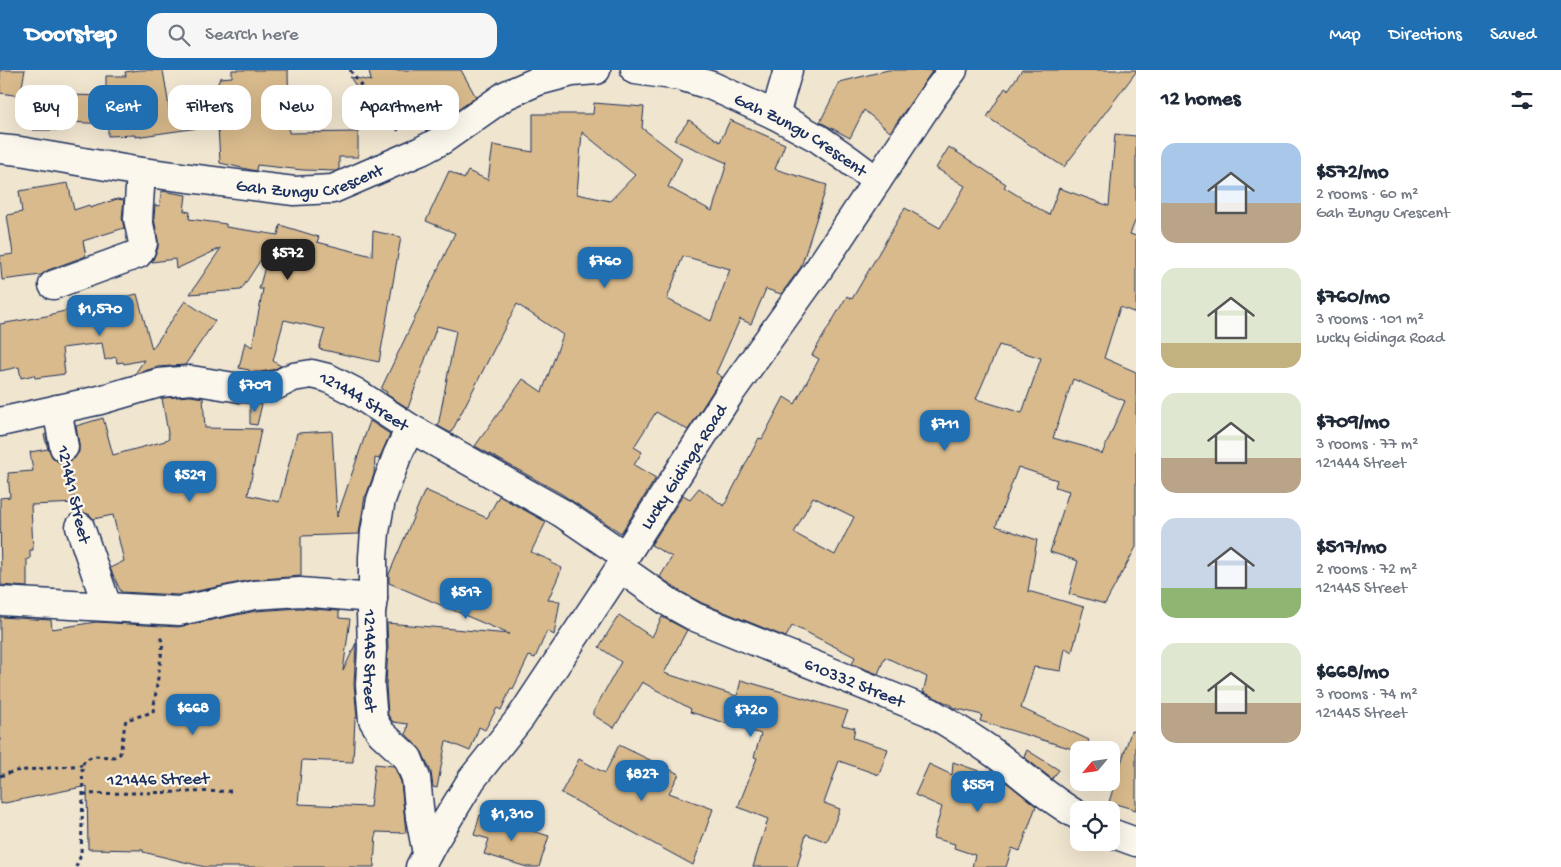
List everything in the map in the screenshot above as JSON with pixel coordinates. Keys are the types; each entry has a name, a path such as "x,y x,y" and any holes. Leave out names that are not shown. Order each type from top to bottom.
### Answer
{"street":[{"name":"Gah Zungu Crescent","path":"0,150 20,151 141,172 294,191 333,189 442,140 506,95 538,81 572,72 596,70"},
{"name":"Gah Zungu Crescent","path":"635,70 680,76 712,86 774,115 819,139 877,181"},
{"path":"774,115 788,70"},
{"name":"Lucky Gidinga Road","path":"424,861 472,779 521,718 730,393 818,270 934,94 953,70"},
{"path":"53,285 138,254 142,243 138,220 141,172"},
{"name":"121444 Street","path":"0,422 100,400 159,384 191,380 240,388 262,388 276,385 293,377 312,374 328,378 355,392 410,428 562,512 623,562"},
{"name":"121441 Street","path":"57,409 64,447"},
{"path":"373,598 375,532 381,500 397,456 410,428"},
{"name":"121441 Street","path":"80,527 108,606"},
{"name":"610332 Street","path":"623,562 670,603 696,617 930,712 980,744 1070,810"},
{"name":"121445 Street","path":"0,601 179,611 254,596 300,592 373,598 370,685 373,720 382,733 408,758 416,778 424,861"},
{"path":"1120,836 1136,842"}],"path":[{"path":"350,70 367,94 376,121 398,129 421,151"},
{"name":"121441 Street","path":"64,447 70,472 74,506 80,527"},
{"path":"76,867 81,855 82,764 93,756 114,757 120,754 126,720 154,712 163,643 158,632 156,611"},
{"path":"0,776 14,770 82,764"},
{"name":"121446 Street","path":"83,794 234,791"}],"building":[{"path":"0,70 25,70 22,85 15,85 15,95 0,93"},
{"path":"163,70 168,101 168,130 184,130 135,137 135,135 108,136 108,130 158,130 158,85 106,85 106,76 126,76 125,72"},
{"path":"232,70 288,70 288,85 261,85 261,130 289,130 289,133 358,132 358,157 339,157 339,169 336,171 303,170 257,165 256,171 220,163 218,130 251,130 251,85 217,85 220,78 232,77"},
{"path":"369,70 461,70 476,97 459,109 459,85 355,85 350,77 371,81"},
{"path":"888,70 933,70 890,132 864,110 850,138 820,122 840,82"},
{"path":"1022,70 1136,70 1136,72 1064,167 987,117 1005,88 1008,90"},
{"path":"78,95 88,96 88,123 78,123"},
{"path":"594,103 644,107 642,128 682,158 668,187 712,211 727,163 674,140 689,120 720,142 730,120 785,144 775,169 827,185 801,267 781,294 766,289 751,324 740,319 716,373 722,377 688,430 656,412 634,447 642,452 634,465 656,478 621,533 560,493 475,446 523,379 542,392 563,335 517,304 451,433 438,426 456,331 437,326 408,408 381,389 455,233 426,221 449,171 464,179 468,171 488,180 493,145 533,152 533,114 593,114","holes":["582,132 635,175 610,201 577,194","683,256 730,269 711,321 667,299"]},
{"path":"1115,134 1136,136 1136,219 1130,234 1136,236 1136,313 1120,307 1104,358 1136,372 1136,547 1105,604 1069,594 1078,561 1050,552 1069,491 1055,487 1057,480 1018,467 996,526 1037,540 1028,591 1084,607 1072,652 1065,648 1061,671 1034,667 1021,708 1089,740 1070,741 1070,748 980,721 982,715 954,708 923,692 927,677 885,657 878,674 852,664 855,657 792,626 786,637 702,603 678,590 660,577 672,557 651,545 683,495 690,499 699,488 724,506 759,438 762,439 784,397 795,404 819,359 812,355 847,296 852,299 905,208 940,228 965,186 936,168 949,147 1006,184 1004,187 1049,215 1059,188 1109,206","holes":["999,345 1041,358 1022,413 976,399","1073,379 1125,401 1102,454 1086,447 1053,438","813,497 854,517 835,555 794,533"]},
{"path":"68,183 74,210 89,205 90,208 117,199 124,200 122,218 124,228 83,241 86,256 48,270 41,275 2,280 0,256 13,254 7,215 22,212 19,191"},
{"path":"162,191 186,195 184,211 190,212 189,219 226,224 226,227 278,235 280,225 319,237 317,242 372,256 373,231 401,237 379,362 319,349 325,329 284,320 273,361 281,366 260,372 249,372 249,370 239,368 245,342 252,347 263,289 259,289 271,244 241,290 190,294 221,248 176,269 175,259 152,262 158,248 154,218 155,205 159,206"},
{"path":"137,294 152,349 185,301 215,321 185,365 157,367 135,374 144,360 124,364 123,362 117,363 116,357 105,360 102,343 62,348 65,374 35,378 34,375 21,378 19,367 0,371 0,324 52,315"},
{"path":"190,396 203,398 205,428 261,429 248,495 279,502 297,433 332,431 337,517 370,421 390,434 379,459 375,458 374,474 365,496 359,534 301,536 301,576 251,580 178,595 121,592 110,568 124,561 113,515 93,519 90,515 80,512 78,503 31,505 33,550 30,550 30,559 27,559 27,587 1,585 0,498 10,497 8,473 33,471 30,452 48,449 44,435 46,434 52,457 58,462 66,462 74,459 79,452 76,426 103,418 113,455 169,439 162,398"},
{"path":"250,404 262,404 257,425 250,424"},
{"path":"425,490 487,518 499,496 546,522 531,552 552,561 551,563 562,568 548,600 560,601 554,635 547,631 535,658 529,656 501,710 497,708 485,730 479,727 470,751 446,741 437,788 433,787 431,772 422,752 406,734 408,724 393,722 388,715 386,685 387,623 509,634 389,583 389,574"},
{"path":"300,608 339,611 339,618 350,619 343,671 356,643 354,684 357,718 355,718 353,762 302,760 298,804 370,807 375,764 394,766 401,782 406,833 376,832 374,867 205,867 143,852 143,850 88,849 87,786 0,804 0,617 51,620 52,629 96,622 178,627 256,611"},
{"path":"619,615 652,637 662,617 687,630 664,673 737,696 741,680 848,711 842,725 855,728 853,738 888,749 879,775 839,761 824,803 840,809 827,842 806,834 797,867 753,867 768,819 738,807 757,758 754,757 761,734 690,712 691,709 642,682 614,728 593,715 621,662 599,647"},
{"path":"1131,731 1136,732 1136,810 1120,805 1120,801 1109,801 1112,791 1120,791 1120,766"},
{"path":"619,745 679,774 669,793 713,809 693,865 561,793 579,759 605,773"},
{"path":"1027,750 1059,770 1052,779 1024,757"},
{"path":"953,762 1002,779 1036,806 1020,851 1012,848 1006,867 972,867 975,855 954,848 955,844 933,838 942,807 915,795 929,764 952,775"},
{"path":"480,815 549,836 539,867 527,867 484,854 489,839 474,835"}]}
